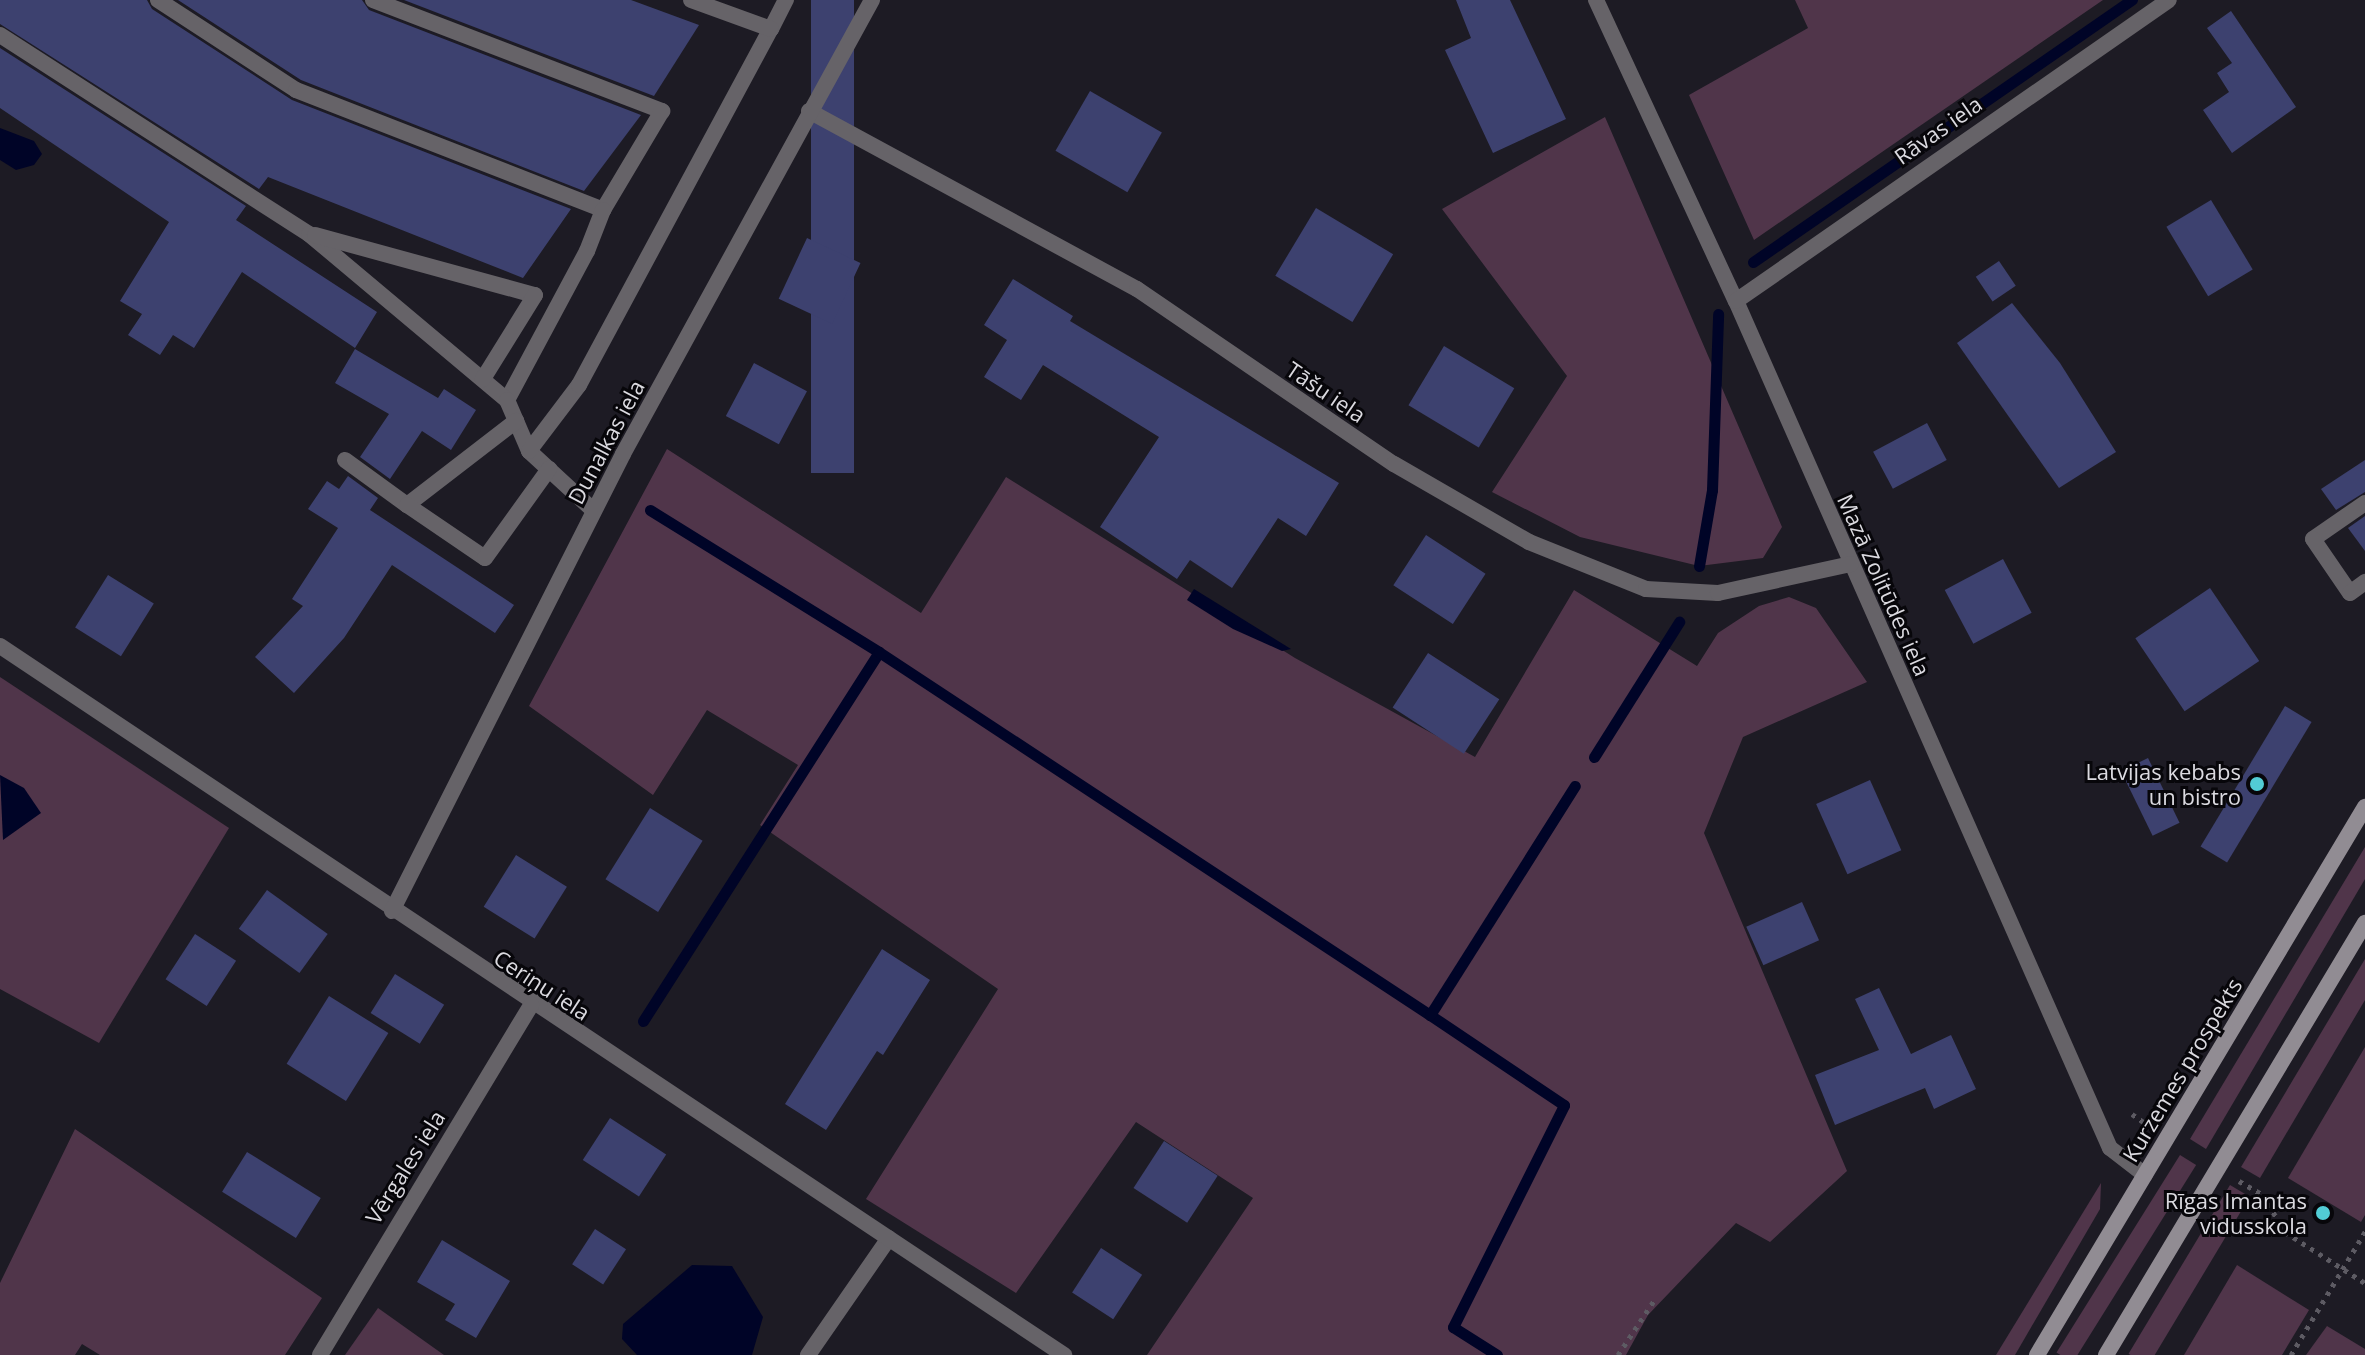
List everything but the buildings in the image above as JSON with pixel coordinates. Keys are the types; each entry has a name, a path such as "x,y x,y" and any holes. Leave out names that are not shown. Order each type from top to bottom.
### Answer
{"main road":[{"name":"Kurzemes prospekts","path":"2037,1355 2365,807"},
{"path":"2106,1355 2365,923"}],"street":[{"path":"158,0 296,90 603,210"},
{"path":"373,0 662,111 603,210 587,251 507,400"},
{"path":"691,0 771,29"},
{"path":"529,451 579,385 786,0"},
{"name":"Dunalkas iela","path":"392,911 594,511 872,0"},
{"name":"Mazā Zolitūdes iela","path":"1596,0 1736,301 2110,1148 2145,1175"},
{"name":"Rāvas iela","path":"1736,301 2169,0"},
{"path":"0,35 309,234 507,400 529,451 594,511"},
{"name":"Tāšu iela","path":"809,111 1137,289 1394,464 1529,542 1646,589 1718,593 1851,564"},
{"path":"309,234 535,295 483,379"},
{"path":"407,505 516,421"},
{"path":"345,460 485,558 549,469"},
{"path":"2365,503 2313,539 2350,593 2365,582"},
{"name":"Ceriņu iela","path":"0,646 531,1005 1064,1355"},
{"name":"Vērgales iela","path":"320,1355 531,1005"},
{"path":"808,1355 889,1238"}],"path":[{"path":"2132,1114 2151,1126"},
{"path":"2235,1178 2263,1195 2285,1232 2365,1283"},
{"path":"2291,1355 2365,1232"},
{"path":"1618,1355 1655,1299"}],"shaded area":[{"path":"1795,0 2103,0 1754,240 1689,95 1808,28"},
{"path":"1605,117 1782,527 1763,558 1699,566 1580,537 1492,492 1567,376 1442,209"},
{"path":"667,449 921,613 1006,477 1295,658 1475,757 1574,590 1697,666 1718,633 1759,606 1789,597 1816,608 1867,682 1743,737 1704,833 1847,1171 1770,1242 1736,1223 1648,1315 1626,1355 1147,1355 1253,1198 1136,1122 1016,1293 866,1199 998,989 760,825 798,765 707,710 653,795 529,706"},
{"path":"0,677 229,828 99,1043 0,989"},
{"path":"2365,847 2365,879 2206,1149 2190,1139"},
{"path":"2365,959 2365,1000 2260,1178 2241,1167"},
{"path":"2365,1047 2365,1215 2361,1222 2288,1178"},
{"path":"75,1129 322,1298 285,1355 100,1355 82,1344 75,1355 0,1355 0,1283"},
{"path":"2180,1155 2196,1165 2077,1355 2057,1353"},
{"path":"2101,1183 2100,1209 2015,1355 1996,1355"},
{"path":"2230,1185 2250,1197 2155,1355 2129,1354"},
{"path":"2237,1265 2309,1310 2282,1355 2184,1355"},
{"path":"378,1308 444,1355 345,1355"},
{"path":"2327,1326 2365,1349 2365,1355 2306,1355"}],"water":[{"path":"0,128 34,141 42,154 34,165 16,170 0,160"},
{"path":"1194,589 1291,649 1282,651 1233,629 1187,600"},
{"path":"0,775 24,788 41,813 3,840"},
{"path":"692,1265 732,1266 763,1317 752,1355 637,1355 622,1339 623,1324"}],"waterway":[{"path":"1753,262 2132,0"},
{"path":"1699,566 1712,490 1718,314"},
{"path":"650,510 879,652"},
{"path":"1594,757 1679,622"},
{"path":"643,1021 879,652 1430,1015"},
{"path":"1497,1355 1453,1327 1564,1105 1430,1015 1575,786"}],"place":[{"name":"Latvijas kebabs un bistro","path":"2257,784"},
{"name":"Rīgas Imantas vidusskola","path":"2323,1213"}]}
